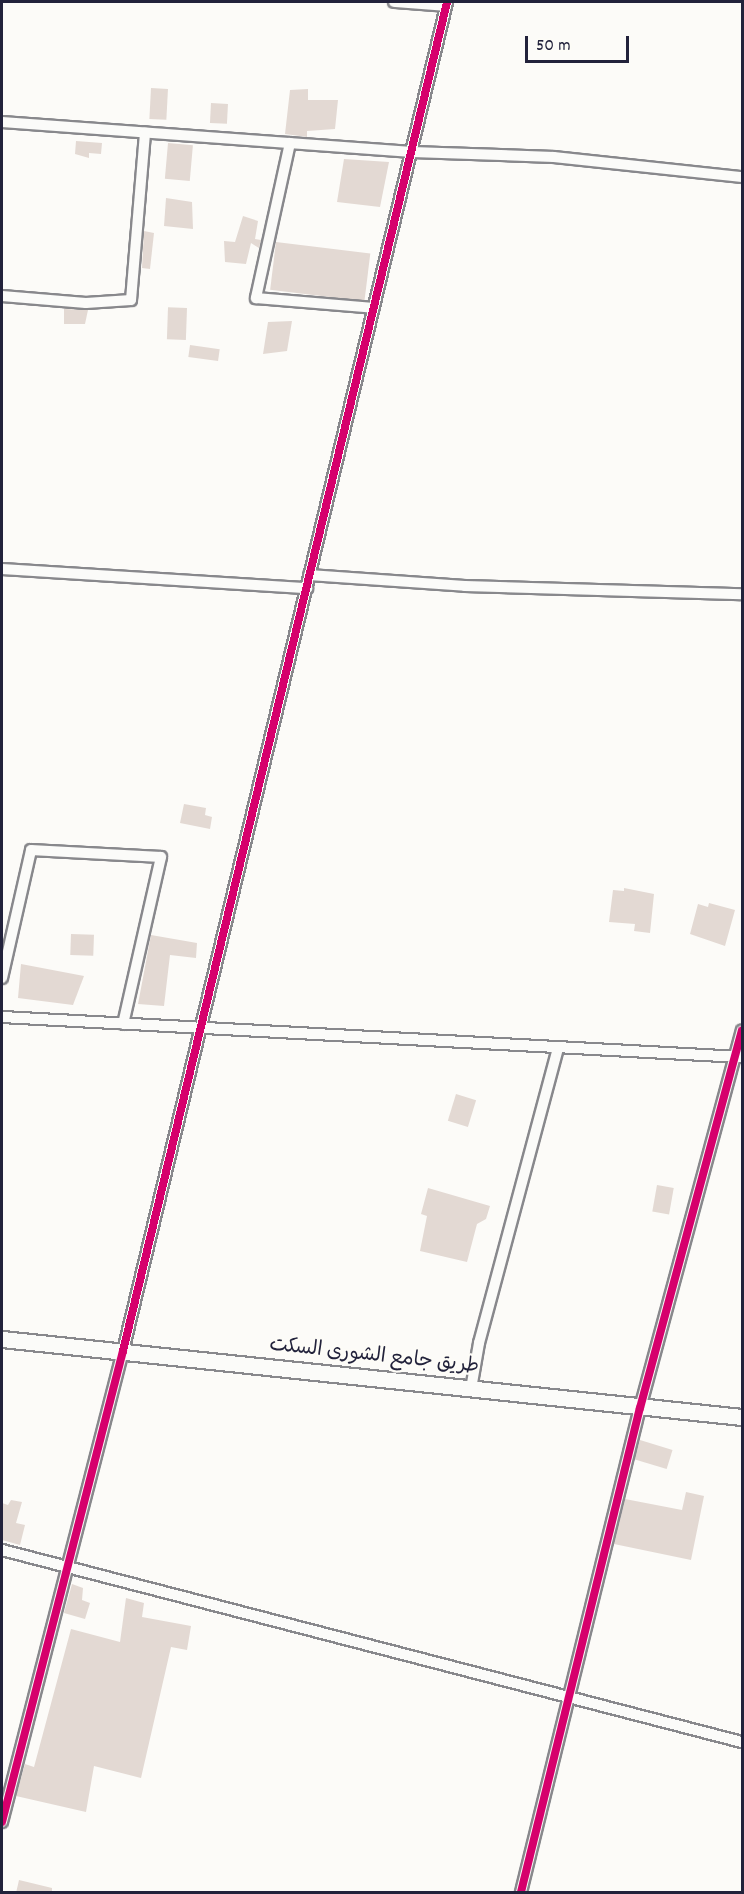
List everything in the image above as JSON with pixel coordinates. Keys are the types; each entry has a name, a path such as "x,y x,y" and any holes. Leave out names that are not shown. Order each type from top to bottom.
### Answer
{"main road":[{"name":"طريق جامع الشورى السكت","path":"2,1339 742,1418"}],"street":[{"path":"2,1822 123,1351 447,4 394,2"},
{"path":"2,122 412,152 554,156 742,177"},
{"path":"2,296 86,303 131,300 145,133"},
{"path":"290,143 256,298 374,308"},
{"path":"2,569 307,588"},
{"path":"309,575 465,586 742,594"},
{"path":"2,978 31,850 161,857 123,1024"},
{"path":"2,1017 739,1057"},
{"path":"520,1893 640,1408 739,1057 742,1031"},
{"path":"471,1389 479,1343 558,1048"},
{"path":"2,1550 742,1742"}],"building":[{"path":"151,88 168,89 166,120 149,119"},
{"path":"308,89 308,100 338,100 335,129 307,131 307,137 285,134 290,90"},
{"path":"211,103 228,104 227,124 210,123"},
{"path":"76,141 102,143 101,154 89,153 89,158 75,154"},
{"path":"168,143 193,145 190,181 165,179"},
{"path":"344,159 389,162 380,207 337,202"},
{"path":"166,198 192,202 193,229 164,226"},
{"path":"243,216 258,221 255,239 261,240 259,248 251,243 246,264 225,262 224,241 235,242"},
{"path":"144,231 154,233 150,269 142,268"},
{"path":"276,242 370,254 364,301 270,290"},
{"path":"168,307 187,308 186,340 167,339"},
{"path":"64,309 88,310 85,324 64,324"},
{"path":"292,321 287,351 263,354 268,322"},
{"path":"190,345 220,349 218,361 188,357"},
{"path":"184,804 206,808 205,815 212,817 210,829 180,823"},
{"path":"624,888 654,894 650,933 634,931 635,924 609,922 613,890 624,891"},
{"path":"709,903 735,910 725,946 690,934 698,904 708,907"},
{"path":"71,934 94,935 93,956 70,955"},
{"path":"151,935 197,943 196,958 170,955 164,1006 138,1004"},
{"path":"21,964 84,976 73,1005 18,998"},
{"path":"456,1094 476,1100 468,1127 448,1121"},
{"path":"657,1185 674,1188 669,1215 652,1212"},
{"path":"428,1188 490,1206 486,1219 477,1224 467,1262 420,1251 427,1216 421,1214"},
{"path":"640,1440 673,1450 667,1469 634,1459"},
{"path":"686,1492 704,1496 691,1560 614,1544 625,1499 682,1510"},
{"path":"11,1500 22,1502 16,1523 25,1525 20,1545 2,1540 2,1503 8,1505"},
{"path":"72,1584 83,1588 82,1600 90,1603 85,1619 64,1613"},
{"path":"126,1598 144,1603 142,1617 191,1626 187,1650 171,1647 141,1778 94,1766 86,1812 16,1796 25,1764 34,1767 71,1629 120,1642"},
{"path":"19,1880 52,1888 52,1893 16,1893"}],"cycle path":[{"path":"2,1822 123,1351 447,2"},
{"path":"521,1892 640,1408 742,1031"}]}
